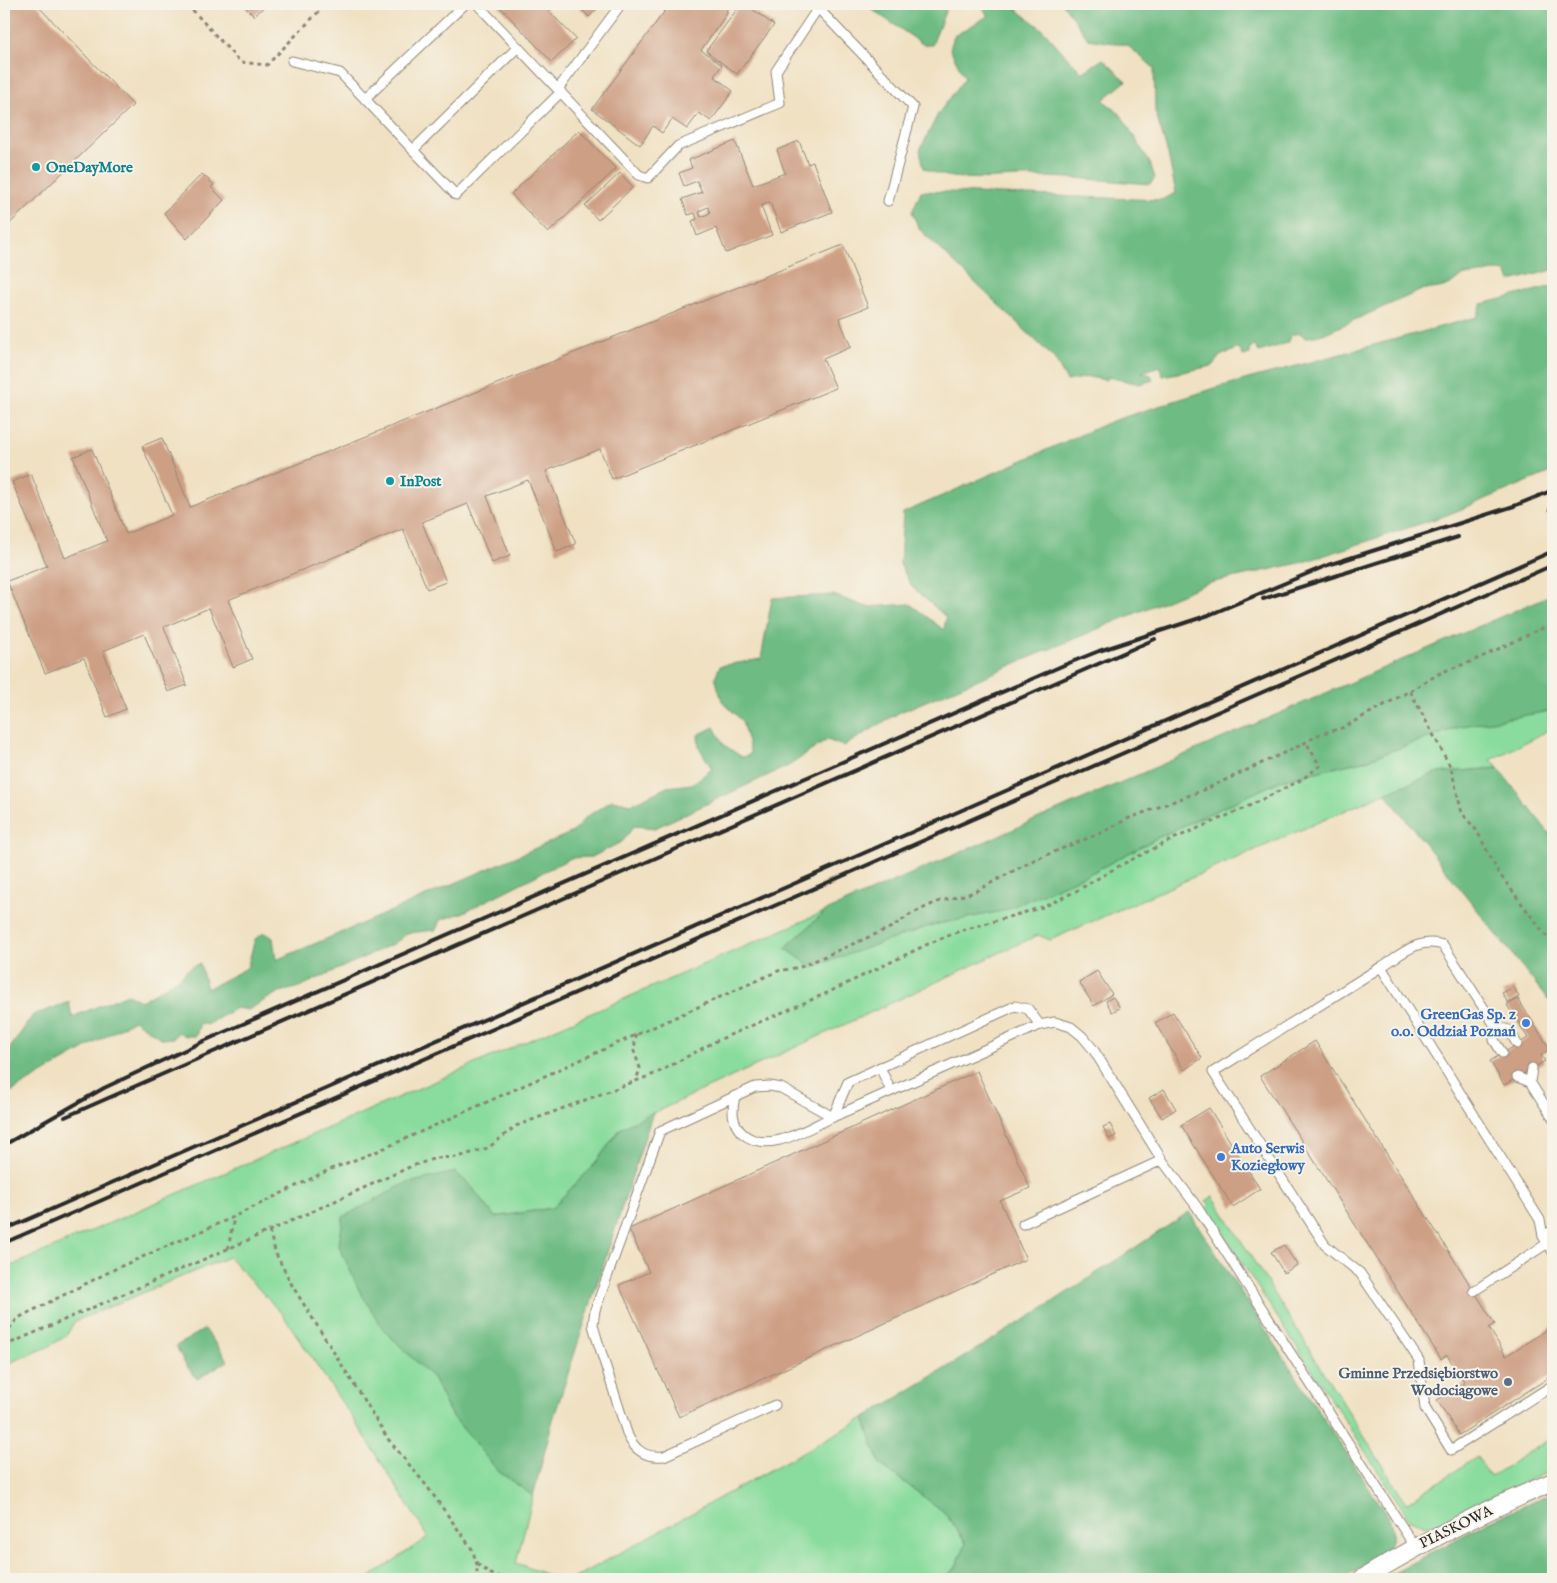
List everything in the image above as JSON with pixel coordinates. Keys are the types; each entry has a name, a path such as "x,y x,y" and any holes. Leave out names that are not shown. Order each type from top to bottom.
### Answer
{"street":[{"name":"PIASKOWA","path":"1362,1579 1415,1547 1553,1482"}],"lane":[{"path":"365,99 465,4"},
{"path":"477,4 638,175 648,178 678,146 780,103 776,70 816,6 913,107 888,201"},
{"path":"292,61 340,73 456,195 560,91 621,4"},
{"path":"413,150 518,47"},
{"path":"1502,1053 1494,1040 1496,1027 1444,945 1430,941 1417,945 1213,1072 1325,1245 1360,1273 1419,1360 1426,1408 1451,1450 1553,1385"},
{"path":"1381,967 1540,1220 1545,1240 1553,1252"},
{"path":"833,1117 848,1082 1015,1006 1028,1009 1040,1025"},
{"path":"735,1096 732,1109 734,1122 740,1131 749,1138 762,1143 778,1141 1040,1025 1055,1022 1071,1027 1093,1049 1162,1160 1197,1207 1415,1547"},
{"path":"1496,1027 1509,1030 1517,1044"},
{"path":"880,1067 891,1091"},
{"path":"1530,1082 1532,1068"},
{"path":"1517,1077 1530,1082 1553,1118"},
{"path":"774,1405 664,1456 654,1457 643,1454 633,1446 628,1436 593,1325 595,1310 660,1131 755,1087 770,1086 781,1088 833,1117"},
{"path":"1023,1224 1162,1160"},
{"path":"1474,1291 1545,1240 1553,1230"}],"path":[{"path":"187,4 240,62 267,65 326,4"},
{"path":"4,1335 18,1318 117,1268 234,1216 332,1169 378,1151 778,971 800,967 892,927 911,914 937,902 972,893 1034,860 1103,832 1127,819 1206,789 1320,734 1342,728 1442,672 1472,661 1553,623"},
{"path":"1410,690 1450,768 1462,813 1477,831 1498,872 1553,945"},
{"path":"4,1346 269,1231 412,1166 436,1158 458,1157 488,1148 516,1126 656,1073 716,1041 827,993 928,944 960,931 1043,906 1173,839 1244,808 1301,780 1320,766 1306,742"},
{"path":"636,1034 634,1050 640,1068 636,1081"},
{"path":"228,1248 234,1216"},
{"path":"269,1231 276,1254 293,1287 388,1439 426,1485 472,1549 477,1579"},
{"path":"476,1564 492,1574 507,1579"}],"green space":[{"path":"864,4 948,4 932,45 924,45"},
{"path":"980,4 1010,4 1042,29 1082,73 1103,59 1126,81 1103,100 1121,115 1150,163 1155,178 1150,184 1049,177 964,178 936,173 924,168 920,150 938,114 965,78 950,49 954,36 988,16"},
{"path":"1063,4 1553,4 1553,270 1510,281 1506,272 1499,271 1464,275 1450,284 1435,289 1424,289 1323,334 1305,338 1300,333 1291,335 1287,343 1259,352 1255,346 1250,347 1250,354 1243,356 1239,348 1220,356 1212,366 1163,376 1159,366 1142,372 1151,375 1153,380 1140,384 1107,377 1107,380 1088,377 1067,381 1054,358 919,229 912,212 921,191 1161,200 1176,193 1168,154 1155,111 1154,68 1127,45 1088,39"},
{"path":"1553,286 1553,471 1447,515 1304,562 1205,584 900,712 844,746 827,740 790,765 655,828 634,826 623,841 592,857 571,858 462,913 440,920 436,930 408,933 395,943 297,988 279,992 248,1010 236,1008 207,1025 200,1023 196,1036 186,1036 178,1032 174,1038 162,1039 134,1020 4,1096 4,1057 33,1015 69,1002 72,1017 128,994 141,1001 175,981 188,969 200,964 207,989 247,968 255,939 264,933 273,938 276,960 573,832 585,818 612,800 632,804 667,787 692,784 712,769 699,747 698,735 714,727 724,745 742,757 751,754 742,721 722,701 715,677 720,666 761,659 772,598 833,595 867,607 910,604 944,630 946,617 912,587 900,564 903,513 1112,421 1215,388 1477,317 1482,304"},
{"path":"1553,594 1553,710 1462,726 1363,761 1282,780 1159,837 1095,871 1003,911 933,925 812,967 785,948 826,911"},
{"path":"1553,710 1553,728 1491,760 1498,768 1436,773 1385,793 1050,940 1038,935 621,1128 593,1166 552,1208 495,1217 471,1186 383,1329 433,1378 450,1413 498,1471 533,1496 516,1563 559,1579 367,1579 428,1537 364,1435 283,1315 229,1257 75,1321 66,1336 48,1347 4,1365 4,1269 826,911 785,948 933,925 1003,910 1095,871 1159,837 1282,780 1363,761 1462,726"},
{"path":"1498,768 1553,838 1553,1006 1385,793 1436,773"},
{"path":"653,1112 552,1423 533,1496 498,1471 450,1413 433,1378 383,1329 359,1290 339,1246 343,1217 404,1184 455,1172 471,1186 495,1217 552,1208 593,1166 621,1128"},
{"path":"1213,1196 1406,1503 1477,1457 1490,1477 1553,1437 1553,1470 1495,1495 1437,1524 1426,1526 1410,1520 1206,1208 1210,1205 1206,1201"},
{"path":"1189,1212 1389,1519 1392,1530 1391,1540 1387,1548 1380,1556 1342,1579 942,1579 955,1569 966,1543 944,1512 880,1464 864,1418 1036,1313"},
{"path":"205,1329 228,1361 197,1379 185,1364 176,1346"},
{"path":"864,1418 880,1464 945,1512 966,1544 955,1569 942,1579 573,1579"},
{"path":"1553,1493 1553,1579 1383,1579 1488,1522"}],"building":[{"name":"OneDayMore","path":"4,4 36,4 133,105 4,229"},
{"path":"242,4 267,4 254,16"},
{"path":"501,4 542,4 576,39 552,62 499,6"},
{"path":"576,4 602,4 589,17"},
{"path":"670,4 731,4 726,11 728,12 701,50 722,65 714,76 733,91 711,121 699,113 687,129 672,119 662,133 653,126 640,145 592,109"},
{"path":"741,4 745,4 774,25 737,74 706,51"},
{"path":"579,130 616,169 548,233 511,194"},
{"path":"735,141 753,185 785,173 777,150 799,141 808,164 813,162 832,212 781,232 770,202 761,206 772,235 726,253 716,228 697,236 692,221 697,219 695,213 688,215 682,199 702,192 697,181 684,186 679,173 692,168 689,160","holes":["708,207 710,213 701,217 699,211"]},
{"path":"620,173 633,187 598,220 585,206"},
{"path":"202,174 214,185 211,187 224,200 187,239 164,213"},
{"name":"InPost","path":"843,245 868,307 839,318 851,347 823,359 836,388 612,479 600,449 546,471 576,544 557,552 528,480 487,496 510,556 492,563 468,504 422,522 446,582 427,589 403,529 228,600 252,659 233,667 209,608 164,627 187,685 168,692 144,634 103,651 126,709 107,717 84,658 45,673 7,581 47,566 12,482 31,474 65,558 107,541 73,457 92,449 126,534 172,515 142,446 162,438 190,507"},
{"path":"1097,971 1112,994 1094,1006 1079,982"},
{"path":"1514,987 1519,997 1508,1003 1502,993"},
{"path":"1113,997 1120,1008 1112,1012 1106,1001"},
{"path":"1518,999 1550,1049 1541,1055 1545,1061 1504,1085 1490,1061 1528,1038 1507,1005"},
{"path":"1173,1012 1202,1058 1184,1070 1155,1023"},
{"path":"1315,1041 1495,1324 1489,1328 1506,1356 1553,1326 1553,1375 1459,1435 1437,1400 1465,1383 1447,1355 1441,1359 1260,1076"},
{"path":"977,1071 1030,1188 1000,1201 1026,1259 679,1417 619,1285 649,1272 629,1229"},
{"path":"1164,1089 1176,1109 1162,1118 1149,1098"},
{"name":"Auto Serwis Koziegłowy","path":"1209,1108 1260,1189 1233,1207 1181,1125"},
{"path":"1110,1124 1116,1136 1109,1139 1103,1127"},
{"path":"1284,1245 1297,1265 1284,1273 1271,1252"}],"railway":[{"path":"4,1145 104,1088 204,1041 1064,665 1099,651 1209,615 1328,565 1514,506 1553,490"},
{"path":"1263,599 1458,537"},
{"path":"4,1230 1553,551"},
{"path":"4,1243 1553,565"},
{"path":"65,1117 1155,639"}],"place":[{"name":"OneDayMore","path":"36,167"},
{"name":"InPost","path":"390,481"},
{"name":"GreenGas Sp. z o.o. Oddział Poznań","path":"1526,1023"},
{"name":"Auto Serwis Koziegłowy","path":"1221,1157"},
{"name":"Gminne Przedsiębiorstwo Wodociągowe","path":"1508,1382"}]}
